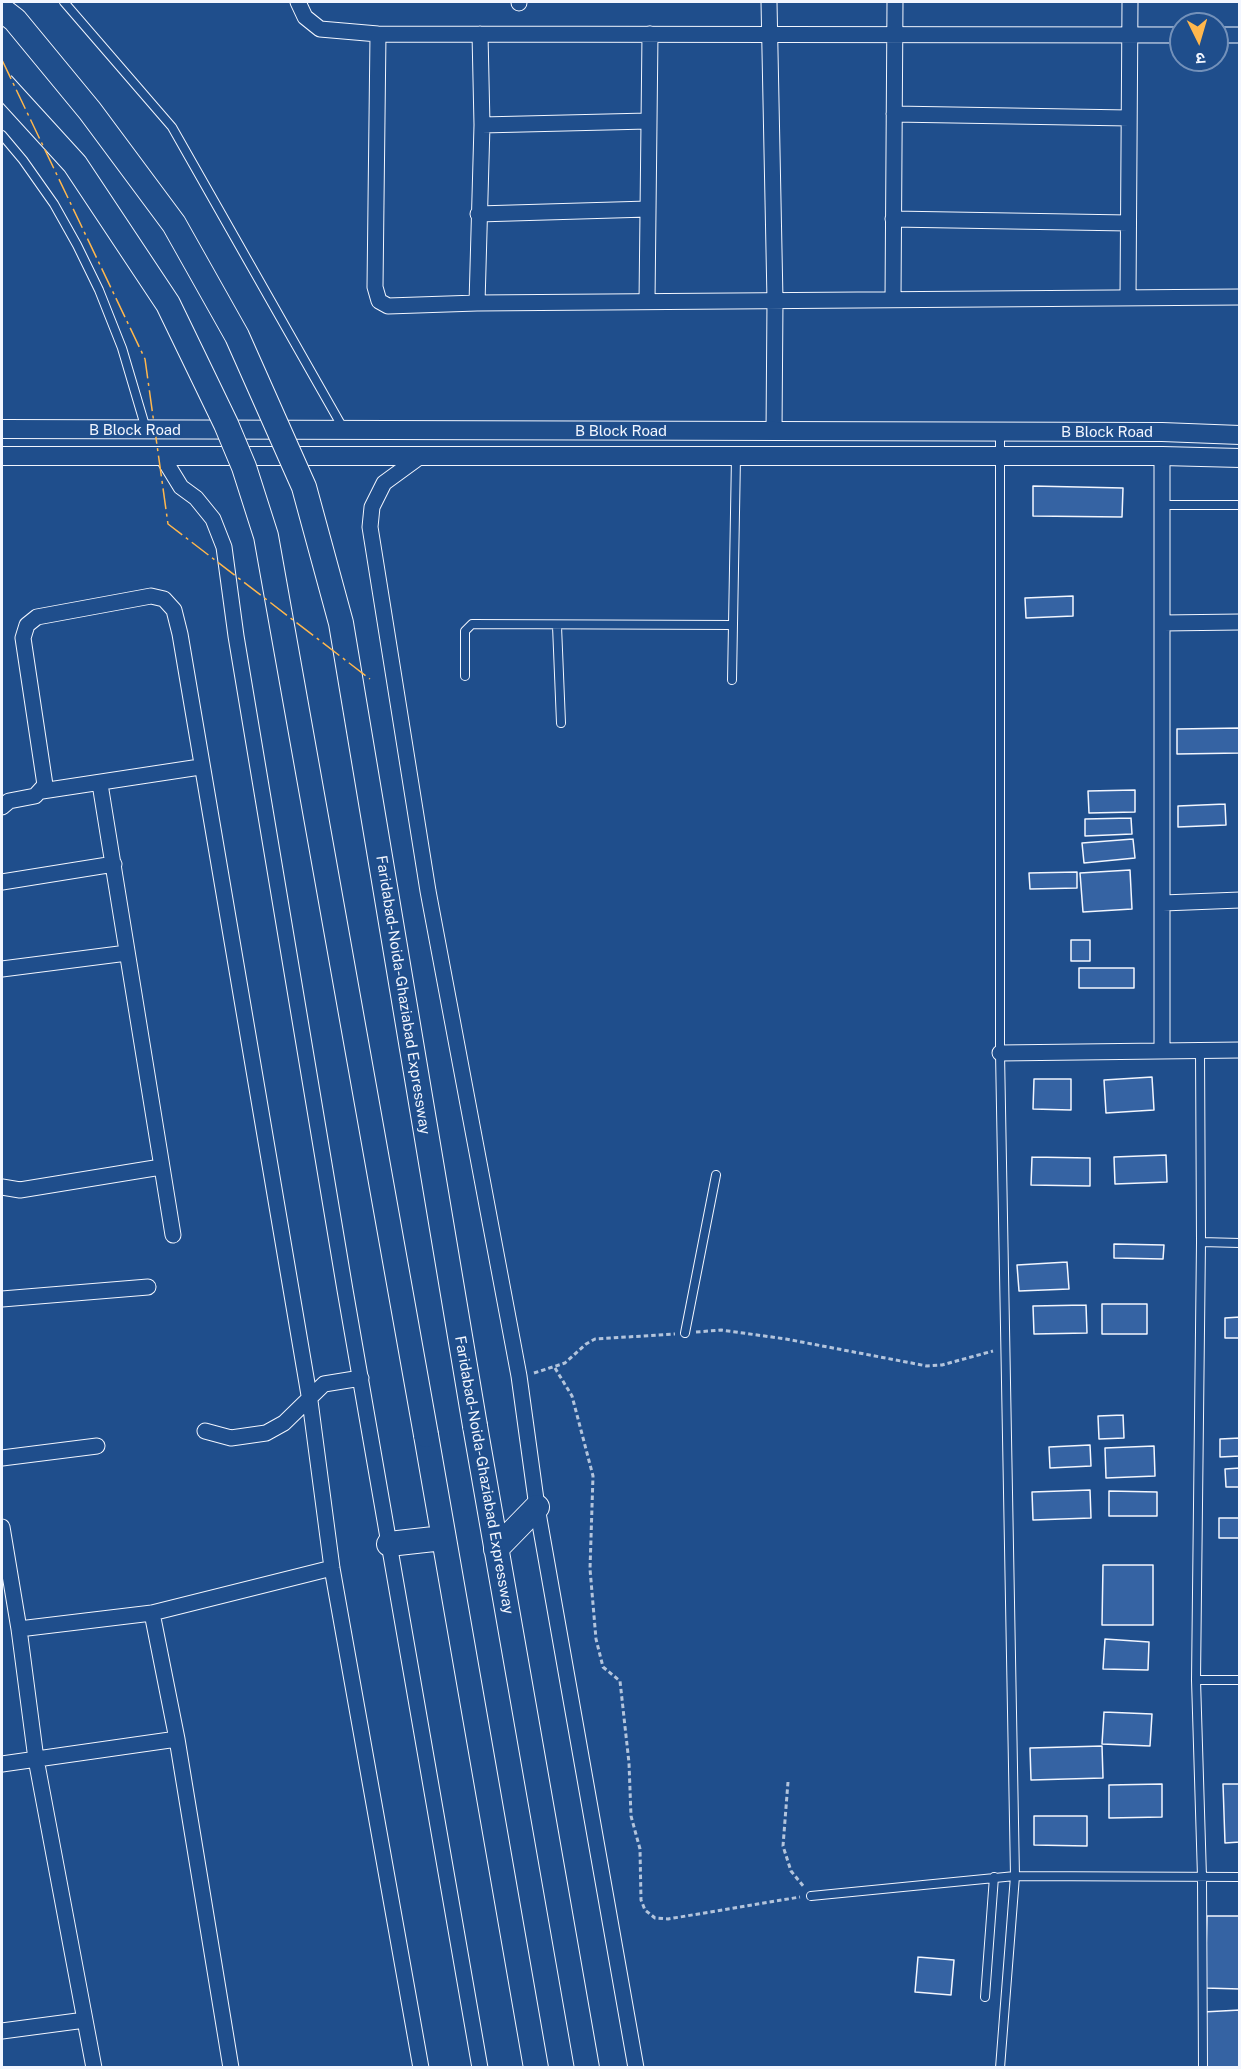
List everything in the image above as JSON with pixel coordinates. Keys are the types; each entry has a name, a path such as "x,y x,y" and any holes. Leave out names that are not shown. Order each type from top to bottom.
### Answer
{"main road":[{"name":"Faridabad-Noida-Ghaziabad Expressway","path":"2,10 15,20 90,111 174,224 237,336 304,487 341,624 475,1426 587,2067"},
{"path":"2,84 75,164 168,304 230,435 266,537 303,733 536,2067"},
{"path":"496,1549 537,1507"},
{"path":"389,1544 443,1538"}],"street":[{"path":"298,2 306,17 320,29 378,34 1169,35"},
{"path":"769,2 775,300 774,432"},
{"path":"893,299 895,2"},
{"path":"1128,297 1130,2"},
{"path":"477,303 482,125 480,33"},
{"path":"378,34 376,294 379,301 388,306 647,301 1239,297"},
{"path":"647,301 650,34"},
{"path":"894,114 1129,118"},
{"path":"482,125 648,121"},
{"path":"478,214 648,209"},
{"path":"893,219 1128,223"},
{"name":"B Block Road","path":"2,429 1239,435"},
{"name":"B Block Road","path":"2,456 1162,456 1239,458"},
{"path":"162,456 181,487 196,498 213,519 224,547 236,636 480,2067"},
{"path":"421,456 384,483 372,507 370,527 429,891 519,1376 537,1507 636,2067"},
{"path":"1162,456 1162,1051"},
{"path":"2,807 9,801 35,796 42,791 45,785 23,638 27,625 37,617 151,596 164,599 174,610 310,1401 332,1568 421,2067"},
{"path":"1163,623 1239,622"},
{"path":"42,791 200,767"},
{"path":"100,784 173,1235"},
{"path":"2,882 114,864"},
{"path":"1163,903 1239,900"},
{"path":"2,969 127,954"},
{"path":"1000,1053 1239,1050"},
{"path":"2,1187 20,1190 161,1167"},
{"path":"2,1299 148,1287"},
{"path":"205,1431 231,1438 266,1433 284,1423 310,1401 315,1390 324,1384 361,1378"},
{"path":"2,1458 97,1446"},
{"path":"2,1527 19,1629 36,1759 93,2067"},
{"path":"19,1629 152,1613 332,1568"},
{"path":"152,1613 177,1739 231,2067"},
{"path":"2,1764 177,1739"},
{"path":"2,2031 85,2020"}],"lane":[{"path":"64,2 172,127 344,430"},
{"path":"2,135 48,195 77,245 99,290 122,348 146,430"},
{"path":"1000,433 1000,1053 1015,1876 1000,2067"},
{"path":"732,680 736,456"},
{"path":"1162,505 1239,505"},
{"path":"465,676 465,631 468,625 733,625"},
{"path":"557,626 561,723"},
{"path":"1200,1051 1201,1242 1196,1680 1202,1877 1203,2067"},
{"path":"685,1333 716,1174"},
{"path":"1201,1242 1239,1243"},
{"path":"1196,1680 1239,1680"},
{"path":"810,1896 1015,1876 1239,1877"},
{"path":"985,1997 994,1877"}],"path":[{"path":"519,1376 555,1368 595,1339 721,1330 786,1339 927,1366 942,1365 1007,1347"},
{"path":"555,1368 572,1396 593,1476 591,1569 596,1639 603,1666 620,1681 629,1763 631,1816 640,1849 641,1900 645,1910 655,1918 668,1919 810,1896 791,1871 783,1846 788,1782"}],"building":[{"path":"1033,486 1123,488 1122,517 1033,516"},
{"path":"1073,596 1073,616 1026,618 1025,598"},
{"path":"1240,728 1240,753 1177,754 1177,729"},
{"path":"1135,790 1135,812 1089,813 1088,791"},
{"path":"1225,804 1226,825 1178,827 1178,806"},
{"path":"1131,818 1132,834 1085,836 1085,819"},
{"path":"1133,839 1135,858 1084,863 1082,843"},
{"path":"1130,870 1132,909 1083,912 1080,873"},
{"path":"1077,872 1077,888 1030,889 1029,873"},
{"path":"1071,940 1090,940 1090,961 1071,961"},
{"path":"1079,968 1134,968 1134,988 1079,988"},
{"path":"1152,1077 1154,1110 1106,1113 1104,1080"},
{"path":"1034,1079 1071,1079 1071,1110 1033,1109"},
{"path":"1166,1155 1167,1182 1115,1184 1114,1157"},
{"path":"1032,1157 1090,1158 1090,1186 1031,1185"},
{"path":"1114,1244 1164,1245 1163,1259 1114,1258"},
{"path":"1067,1262 1069,1289 1019,1291 1017,1265"},
{"path":"1102,1304 1147,1304 1147,1334 1102,1334"},
{"path":"1086,1305 1087,1333 1034,1334 1033,1306"},
{"path":"1240,1317 1240,1338 1225,1338 1225,1318"},
{"path":"1123,1415 1124,1438 1099,1439 1098,1416"},
{"path":"1240,1438 1240,1456 1220,1457 1220,1439"},
{"path":"1090,1445 1091,1466 1050,1468 1049,1447"},
{"path":"1154,1446 1155,1476 1106,1478 1105,1448"},
{"path":"1240,1468 1240,1487 1226,1487 1225,1469"},
{"path":"1090,1490 1091,1518 1033,1520 1032,1492"},
{"path":"1109,1491 1157,1492 1157,1516 1109,1516"},
{"path":"1219,1518 1240,1518 1240,1538 1219,1538"},
{"path":"1103,1565 1153,1565 1153,1625 1102,1625"},
{"path":"1105,1639 1149,1642 1148,1670 1103,1669"},
{"path":"1104,1712 1152,1714 1150,1746 1102,1744"},
{"path":"1102,1746 1103,1778 1031,1780 1030,1748"},
{"path":"1162,1784 1162,1817 1109,1818 1109,1785"},
{"path":"1223,1784 1240,1784 1240,1842 1225,1843"},
{"path":"1034,1816 1087,1816 1087,1846 1034,1845"},
{"path":"1207,1916 1240,1916 1240,1989 1205,1988"},
{"path":"918,1957 954,1960 951,1995 915,1992"},
{"path":"1240,2010 1240,2068 1206,2068 1203,2012"}],"power":[{"path":"2,60 145,359 168,524 370,679"}]}
